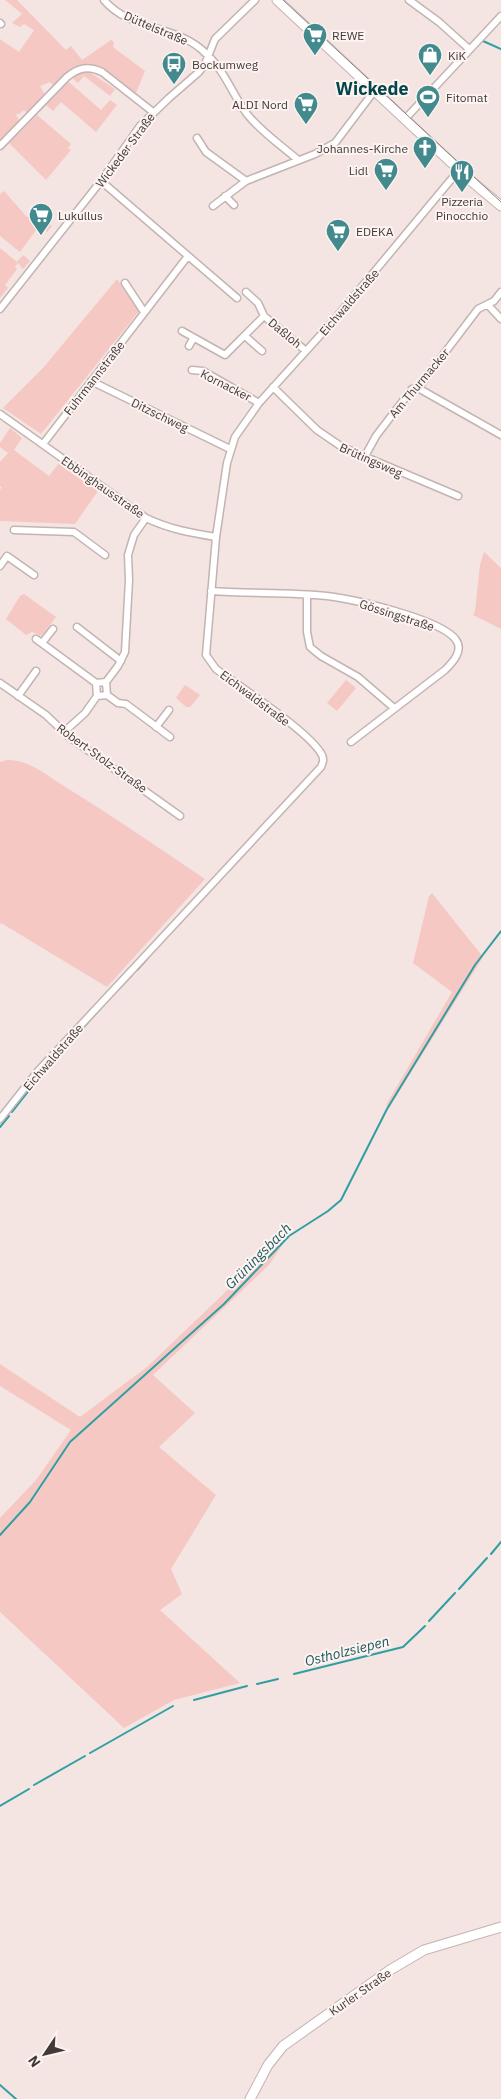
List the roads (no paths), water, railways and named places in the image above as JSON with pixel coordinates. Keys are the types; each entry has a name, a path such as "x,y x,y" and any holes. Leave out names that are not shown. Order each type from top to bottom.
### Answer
{"main road":[{"path":"277,0 501,206"},
{"name":"Kurler Straße","path":"250,2099 268,2065 283,2046 396,1966 424,1950 501,1927"}],"street":[{"name":"Düttelstraße","path":"104,0 123,16 148,28 178,36 200,48 225,74 241,106 251,119 298,160"},
{"name":"Wickeder Straße","path":"0,309 101,181 135,133 153,112 199,72 218,35 255,0"},
{"path":"409,0 439,22 469,49"},
{"path":"406,118 501,16"},
{"path":"0,146 67,78 80,69 92,68 102,72 153,112"},
{"path":"213,206 246,181 323,150 335,143 375,90"},
{"path":"197,138 206,152 246,181"},
{"name":"Eichwaldstraße","path":"0,1119 38,1071 321,767 323,762 321,754 304,734 209,662 205,648 216,537 230,449 239,430 259,403 369,280 460,170"},
{"path":"101,181 237,298"},
{"path":"226,196 234,205"},
{"name":"Fuhrmannstraße","path":"43,444 188,256"},
{"path":"125,283 144,312"},
{"name":"Daßloh","path":"246,292 258,303 264,316 306,351"},
{"name":"Am Thurmacker","path":"364,458 412,389 418,388 478,309 501,292"},
{"path":"485,305 501,318"},
{"name":"Daßloh","path":"182,331 193,339 225,355 264,316"},
{"path":"245,336 262,351"},
{"path":"189,346 193,339"},
{"name":"Kornacker","path":"192,370 203,371 259,403"},
{"name":"Ditzschweg","path":"91,381 230,449"},
{"name":"Brütingsweg","path":"274,387 325,437 364,458 458,496"},
{"path":"418,388 501,435"},
{"name":"Ebbinghausstraße","path":"0,414 146,518 182,532 216,537"},
{"path":"107,695 106,682 125,652 129,580 128,555 134,535 146,518"},
{"path":"14,530 74,532 105,556"},
{"path":"0,566 7,556 34,575"},
{"name":"Gössingstraße","path":"212,591 343,599 385,608 425,622 448,633 456,640 459,648 453,662 351,742"},
{"path":"307,596 307,632 310,647 321,656 358,677 394,708"},
{"path":"77,627 121,661"},
{"path":"53,629 39,641 96,683 106,682"},
{"path":"18,696 36,672"},
{"name":"Robert-Stolz-Straße","path":"0,683 46,715 64,732 180,816"},
{"path":"64,732 84,713 97,696 96,683"},
{"path":"97,696 107,695 118,703 126,704 170,736"},
{"path":"156,727 169,710"}],"waterway":[{"path":"483,41 501,49"},
{"name":"Grüningsbach","path":"0,1535 30,1502 70,1442 224,1304 289,1236 328,1211 341,1200 387,1109 475,965 501,931"},
{"path":"137,970 147,959"},
{"path":"104,1004 132,975"},
{"path":"71,1041 100,1009"},
{"path":"38,1080 67,1046"},
{"path":"12,1112 34,1084"},
{"path":"0,1127 9,1116"},
{"name":"Ostholzsiepen","path":"491,1554 501,1542"},
{"name":"Ostholzsiepen","path":"459,1589 487,1558"},
{"name":"Ostholzsiepen","path":"429,1621 455,1593"},
{"name":"Ostholzsiepen","path":"294,1674 403,1647 425,1626"},
{"name":"Ostholzsiepen","path":"257,1684 278,1679"},
{"name":"Ostholzsiepen","path":"194,1700 247,1686"},
{"name":"Ostholzsiepen","path":"90,1753 173,1706"},
{"name":"Ostholzsiepen","path":"34,1785 85,1756"},
{"name":"Ostholzsiepen","path":"0,1806 29,1789"},
{"path":"0,2085 16,2099"}],"tram line":[{"path":"283,0 501,202"}],"place":[{"name":"REWE","path":"315,56"},
{"name":"KiK","path":"430,76"},
{"name":"Bockumweg","path":"174,85"},
{"name":"Fitomat","path":"428,118"},
{"name":"ALDI Nord","path":"306,125"},
{"name":"Johannes-Kirche","path":"425,169"},
{"name":"Lidl","path":"386,191"},
{"name":"Pizzeria Pinocchio","path":"462,193"},
{"name":"Lukullus","path":"41,236"},
{"name":"EDEKA","path":"338,252"}],"district":[{"name":"Wickede","path":"372,88"}]}
